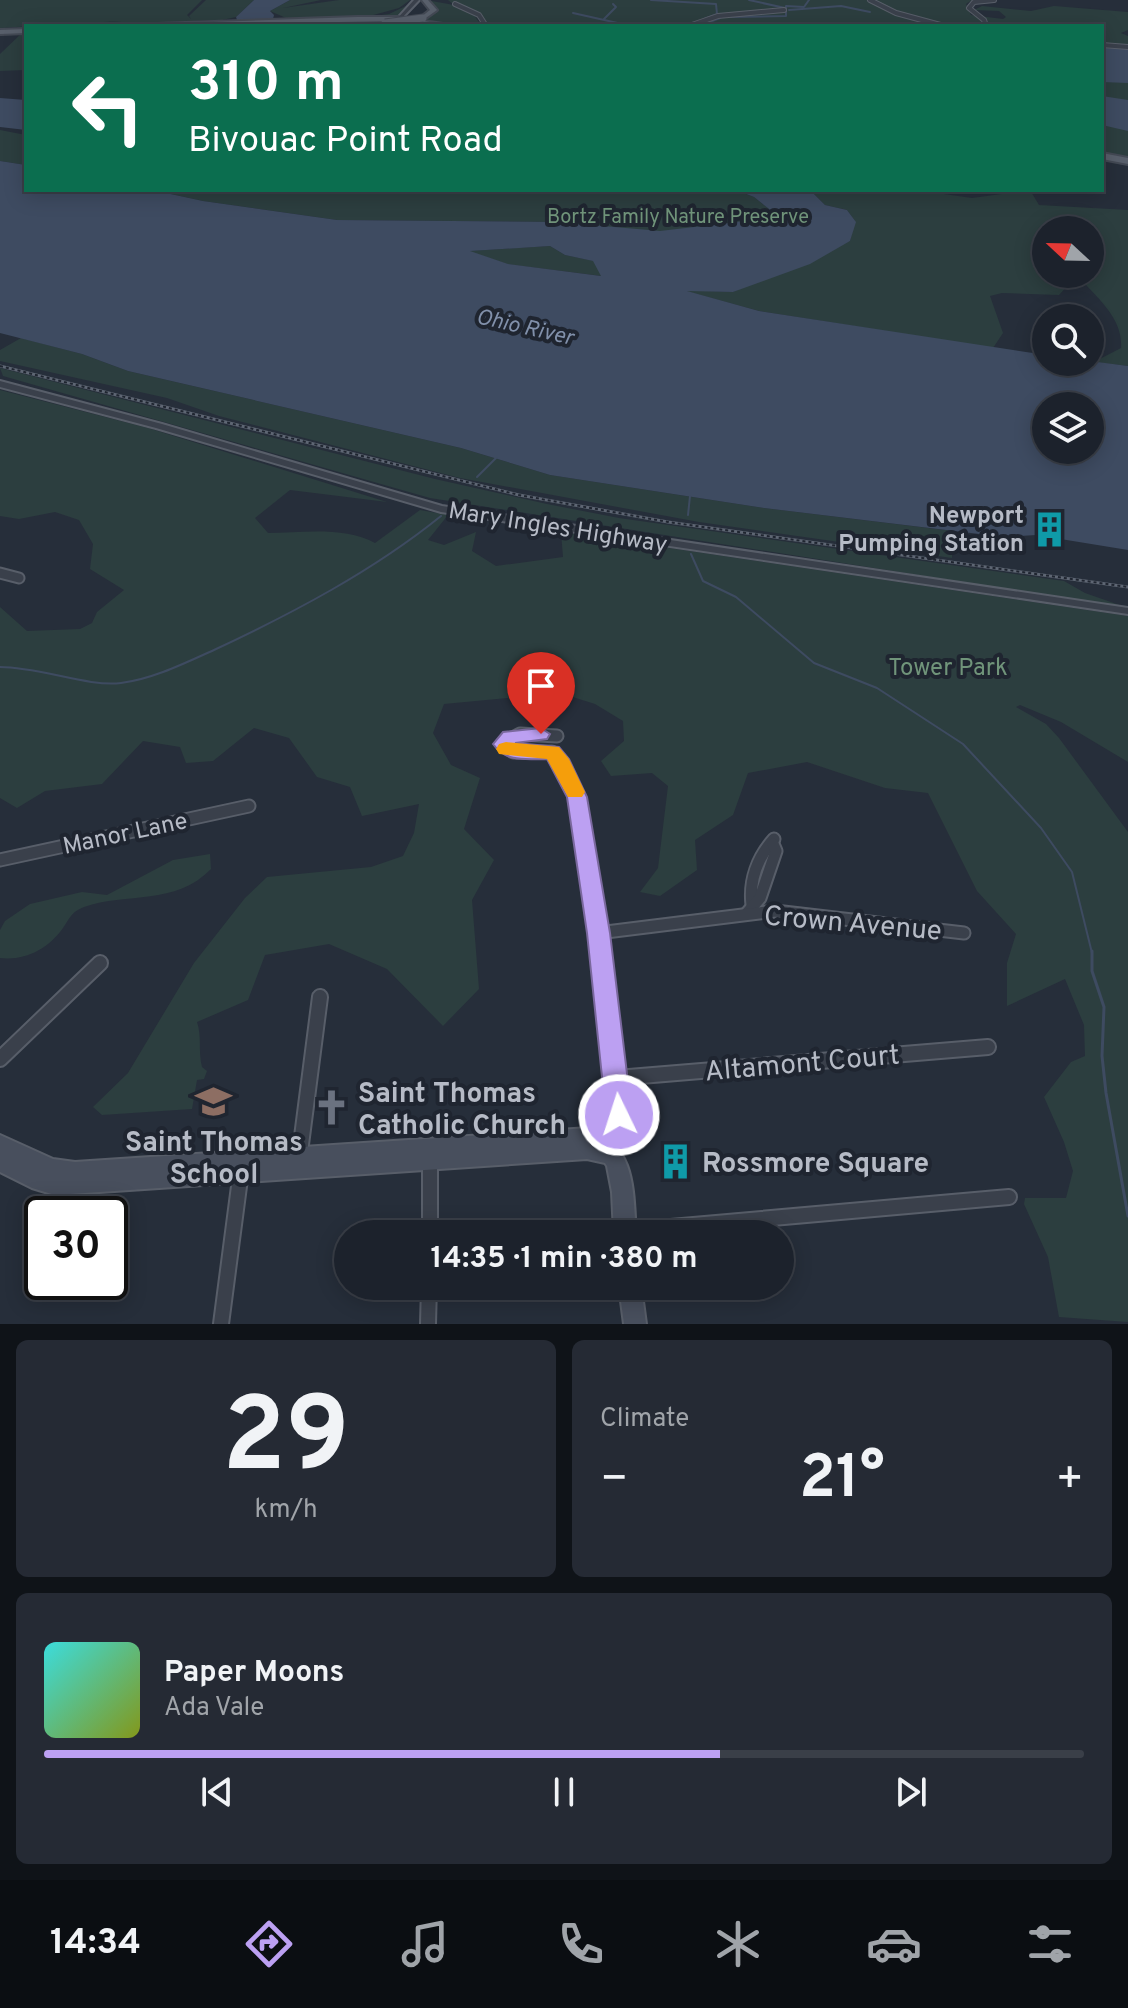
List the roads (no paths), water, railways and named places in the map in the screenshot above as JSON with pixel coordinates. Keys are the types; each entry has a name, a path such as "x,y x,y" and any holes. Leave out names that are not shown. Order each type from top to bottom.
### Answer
{"main road":[{"path":"290,20 387,21 423,18 434,10 425,0"},
{"path":"357,19 387,21 404,17"},
{"path":"152,24 404,17 442,24"},
{"path":"0,32 24,31"},
{"path":"1104,156 1128,161"},
{"path":"5,1160 55,1185 430,1154 587,1149 614,1156 624,1220"},
{"path":"632,1300 635,1324"}],"street":[{"path":"404,17 417,0"},
{"path":"870,0 896,13 937,24"},
{"path":"985,24 969,8 974,2 994,0"},
{"path":"455,4 476,12 486,24"},
{"path":"695,24 718,16 784,10"},
{"path":"1104,45 1128,47"},
{"name":"Mary Ingles Highway","path":"0,384 159,426 381,494 457,512 1128,611"},
{"path":"0,573 19,578"},
{"path":"557,736 510,736 502,744 513,752 548,751 559,759 577,797 617,1078 619,1123 614,1156"},
{"name":"Manor Lane","path":"0,860 249,806"},
{"path":"750,909 760,898 767,879 776,851 773,842"},
{"name":"Crown Avenue","path":"598,933 750,909 964,933"},
{"path":"0,1059 100,963"},
{"path":"298,1163 320,997"},
{"name":"Altamont Court","path":"617,1078 988,1047"},
{"path":"430,1154 430,1220"},
{"path":"221,1324 242,1168"},
{"path":"764,1220 1009,1197"},
{"path":"428,1324 429,1300"}],"water":[{"path":"254,0 290,0 270,11 274,15 274,24 238,24 236,17"},
{"path":"1104,46 1128,48 1128,83 1104,82"},
{"path":"1104,96 1128,100 1128,131 1104,125"},
{"path":"0,98 24,100 24,130 0,127"},
{"name":"Ohio River","path":"0,161 24,165 24,192 161,192 337,220 558,222 660,231 753,220 769,209 754,197 741,192 812,192 825,205 847,210 856,222 850,241 810,264 733,292 687,291 759,311 1032,353 1032,376 1104,376 1104,363 1128,366 1128,550 1036,535 1004,537 764,508 550,475 461,448 128,371 82,354 0,333","holes":["550,246 565,255 593,261 601,276 508,264 470,251"]}],"waterway":[{"path":"651,0 716,4 717,14 704,19"},
{"path":"749,0 785,8"},
{"path":"730,17 786,16 786,6 804,7 809,0"},
{"path":"604,19 616,7 613,4"},
{"path":"789,10 841,6 870,12"},
{"path":"573,13 622,24"},
{"path":"704,24 720,18"},
{"path":"477,477 496,458"},
{"path":"688,515 690,496"},
{"path":"0,667 108,683 133,681 157,674 244,636 332,590 388,555 441,516"},
{"path":"691,554 703,581 736,597 814,663 877,688 963,744 1041,828 1072,872 1092,953"},
{"path":"1092,953 1092,971 1104,1007 1102,1056 1106,1093 1128,1216"}],"railway":[{"path":"0,366 519,495 668,522 1128,587"}],"place":[{"name":"Newport Pumping Station","path":"1050,529"},
{"name":"Saint Thomas School","path":"214,1101"},
{"name":"Saint Thomas Catholic Church","path":"332,1108"},
{"name":"Rossmore Square","path":"676,1162"}],"park label":[{"name":"Bortz Family Nature Preserve","path":"678,216"},
{"name":"Tower Park","path":"948,667"}]}
